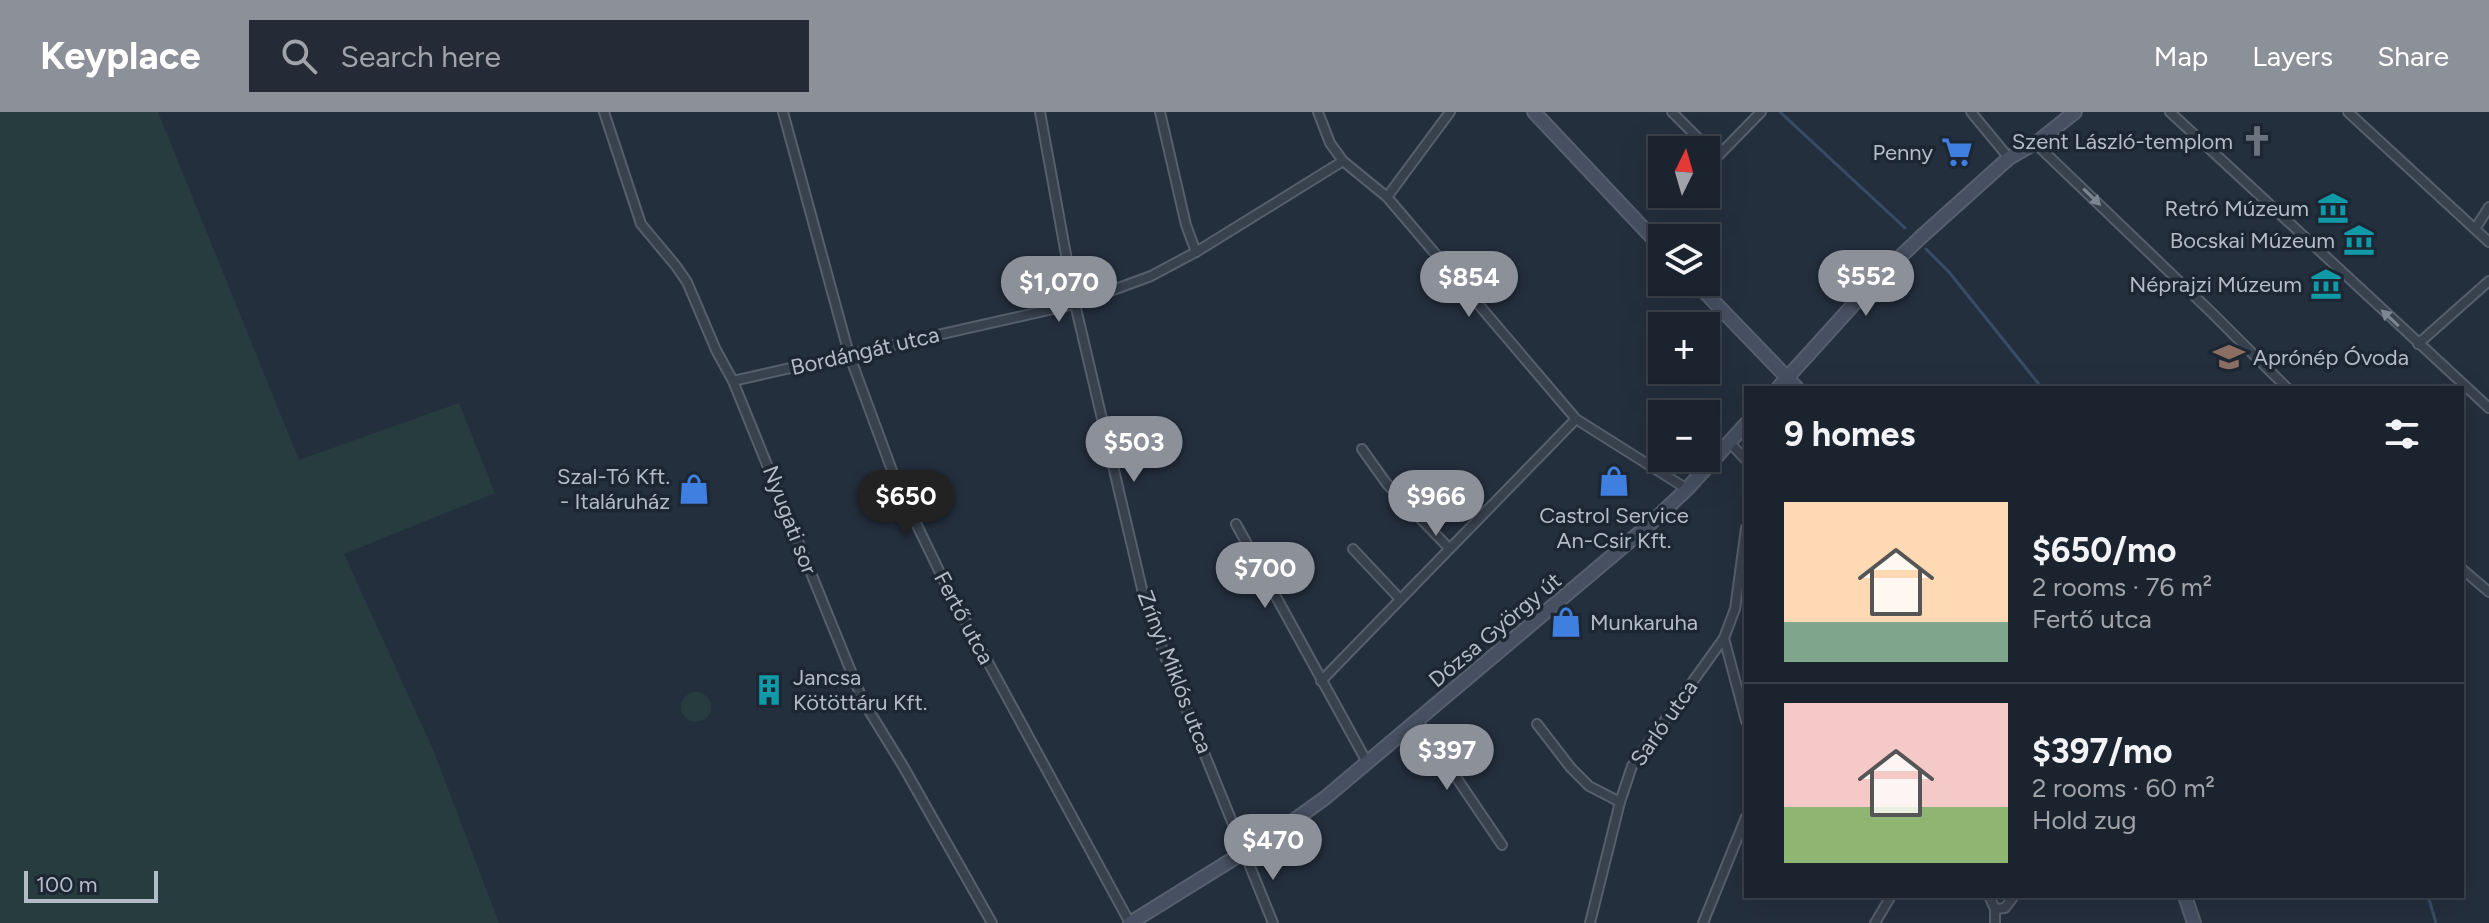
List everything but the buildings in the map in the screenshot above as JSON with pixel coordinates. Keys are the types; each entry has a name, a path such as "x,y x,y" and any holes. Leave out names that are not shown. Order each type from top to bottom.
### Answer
{"main road":[{"path":"1534,112 1648,233"},
{"path":"1780,386 1873,283 1921,237 2009,158 2038,142 2075,112"},
{"path":"1709,296 1795,386"},
{"name":"Dózsa György út","path":"1130,923 1286,826 1368,764 1639,534 1687,489 1744,426"},
{"path":"2186,898 2194,923"}],"street":[{"name":"Nyugati sor","path":"604,112 641,224 687,282 733,381 863,701 992,923"},
{"name":"Fertő utca","path":"783,112 849,354 897,484 940,572 1130,923"},
{"name":"Zrínyi Miklós utca","path":"1040,112 1075,304 1150,612 1164,654 1273,923"},
{"path":"1160,112 1186,225 1196,252"},
{"path":"1318,112 1330,143 1343,161 1387,197 1576,419 1687,489"},
{"path":"1387,197 1450,112"},
{"path":"1672,112 1717,157 1761,112"},
{"path":"1971,112 2009,158"},
{"path":"2170,112 2458,385"},
{"path":"2348,112 2489,242"},
{"path":"2038,142 2285,386"},
{"name":"Bordángát utca","path":"733,381 1075,304 1151,276 1196,252 1343,161"},
{"path":"2475,229 2489,207"},
{"path":"2418,344 2489,281"},
{"path":"2464,389 2489,408"},
{"path":"1321,681 1576,419"},
{"path":"1729,442 1744,458"},
{"path":"1362,449 1387,484 1449,548"},
{"path":"1236,524 1368,764"},
{"name":"Sarló utca","path":"1590,923 1632,766 1724,638 1735,609 1744,543"},
{"path":"1353,549 1400,599"},
{"path":"2464,571 2489,592"},
{"path":"1724,638 1744,713"},
{"path":"1418,721 1502,845"},
{"path":"1537,724 1589,786 1620,802"},
{"path":"1703,923 1744,822"},
{"path":"1875,923 1890,898"},
{"path":"1990,898 1995,909 1995,923"},
{"path":"1995,909 2005,908 2012,898"}],"green space":[{"path":"0,112 158,112 299,460 459,403 495,493 344,554 434,752 499,923 0,923"},
{"path":"696,692 707,696 711,707 707,718 696,722 685,718 681,707 685,696"}],"waterway":[{"path":"1780,112 1905,228"},
{"path":"1926,249 1949,272 2040,386"},
{"path":"2429,898 2436,923"}],"place":[{"name":"Szent László-templom","path":"2257,141"},
{"name":"Penny","path":"1957,152"},
{"name":"Retró Múzeum","path":"2333,208"},
{"name":"Bocskai Múzeum","path":"2359,240"},
{"name":"Néprajzi Múzeum","path":"2326,284"},
{"name":"Aprónép Óvoda","path":"2229,357"},
{"name":"Castrol Service An-Csir Kft.","path":"1614,481"},
{"name":"Szal-Tó Kft. - Italáruház","path":"694,489"},
{"name":"Munkaruha","path":"1566,622"},
{"name":"Jancsa Kötöttáru Kft.","path":"769,690"}]}
